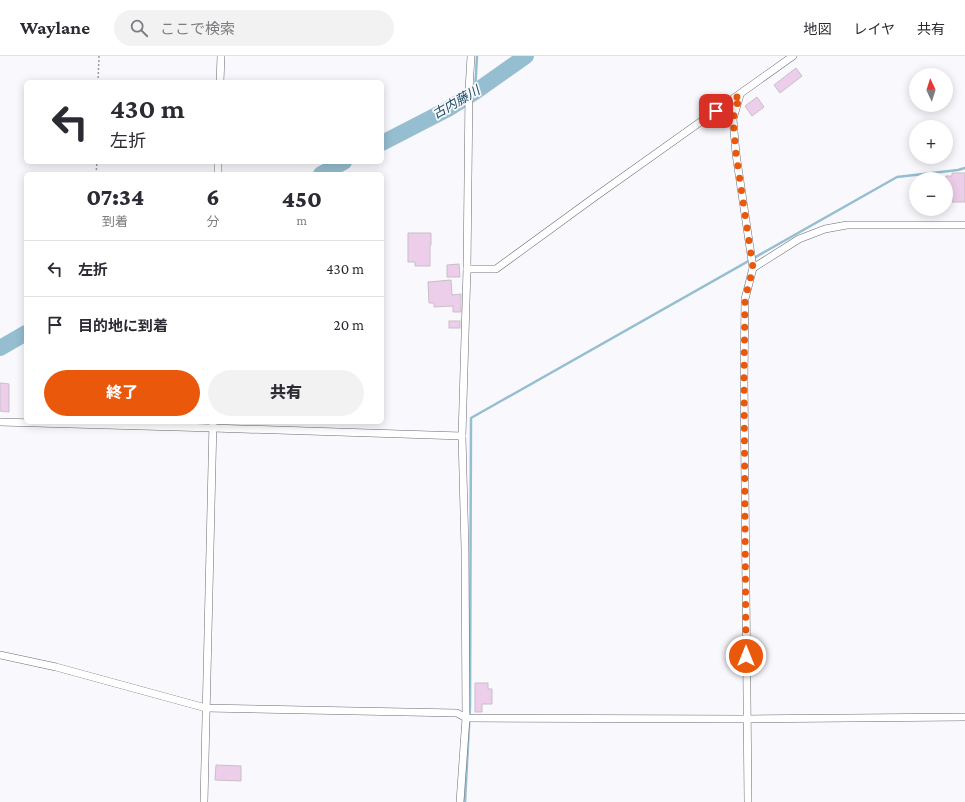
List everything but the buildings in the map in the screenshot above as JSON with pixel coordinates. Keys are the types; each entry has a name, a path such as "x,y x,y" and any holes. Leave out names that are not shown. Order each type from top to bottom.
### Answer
{"street":[{"path":"220,80 221,56"},
{"path":"460,802 466,718 465,549 462,436 467,269 468,121 471,56"},
{"path":"467,269 496,269 793,56"},
{"path":"740,95 733,119 736,154 753,268 745,299 744,335 746,719 748,802"},
{"path":"753,268 799,239 825,229 847,225 965,225"},
{"path":"0,422 24,422"},
{"path":"142,424 213,425 462,436"},
{"path":"204,802 213,425"},
{"path":"0,655 56,667 206,708 457,713 466,718 746,719 965,717"}],"path":[{"path":"98,80 99,56"}],"waterway":[{"path":"475,92 477,56"},
{"name":"古内藤川","path":"384,142 448,109 526,56"},
{"name":"古内藤川","path":"325,172 340,164"},
{"path":"465,802 470,707 471,418 897,177 965,168"},
{"name":"古内藤川","path":"0,348 24,334"}],"route":[{"path":"716,111 740,95 733,119 736,154 753,268 745,299 744,379 746,656"}]}
